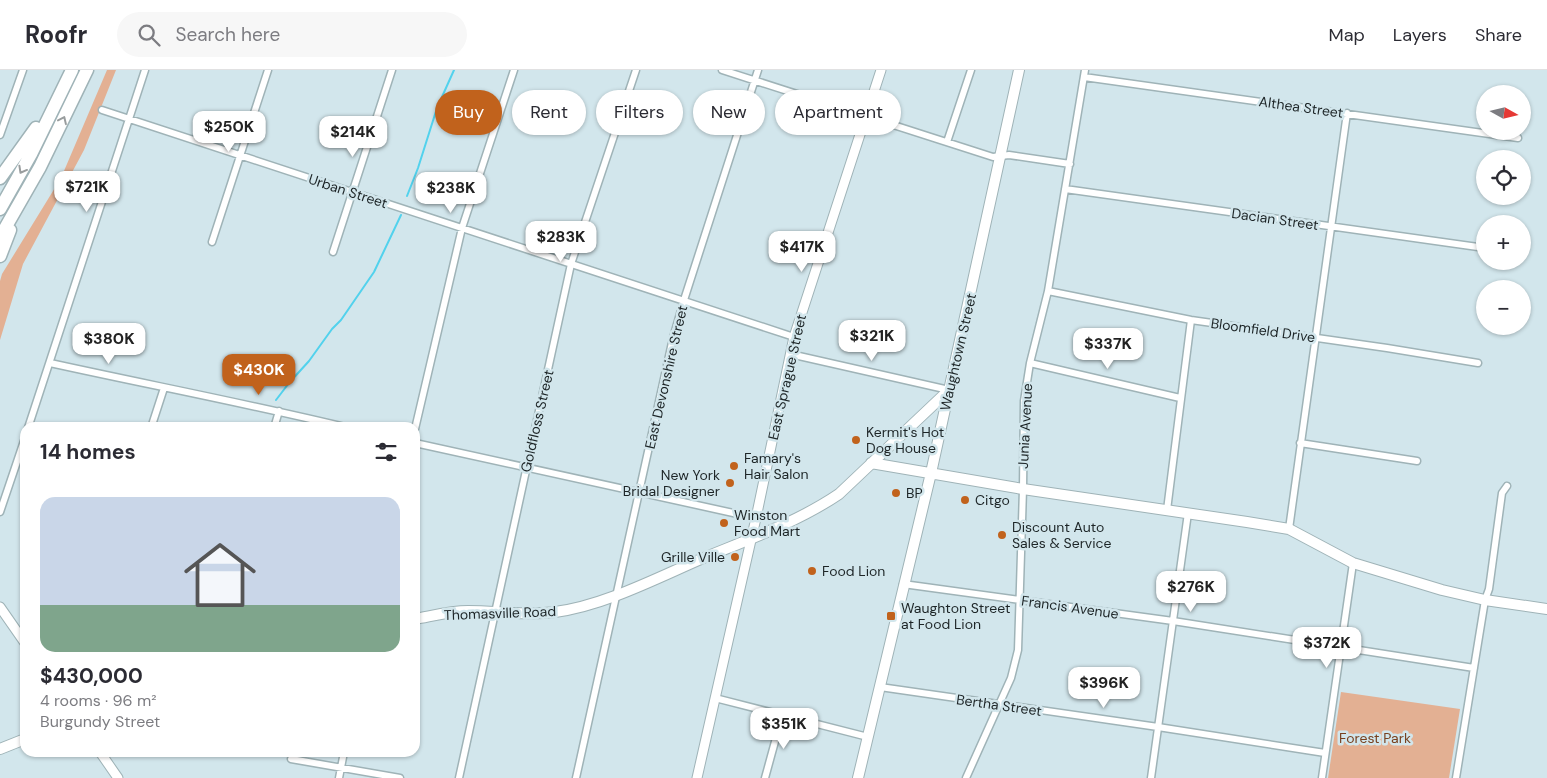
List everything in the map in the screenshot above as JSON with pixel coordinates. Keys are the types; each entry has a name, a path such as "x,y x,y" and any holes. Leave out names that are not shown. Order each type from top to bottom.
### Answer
{"highway":[{"path":"0,237 40,167 86,70"},
{"path":"0,178 25,145 70,75"},
{"path":"0,209 31,154 70,75"},
{"path":"0,256 25,195"}],"main road":[{"name":"Waughtown Street","path":"858,778 903,584 931,474 1018,70"},
{"name":"Thomasville Road","path":"420,618 466,611 526,614 556,612 615,596 752,538 821,507 839,494 949,390"},
{"path":"871,463 1023,489 1288,529 1353,563 1442,590 1485,600 1547,609"},
{"path":"0,749 20,741"}],"street":[{"path":"0,136 23,70"},
{"path":"30,422 145,70"},
{"path":"212,242 268,70"},
{"path":"333,252 392,70"},
{"path":"417,422 462,228 514,70"},
{"name":"Goldfloss Street","path":"459,778 571,264 636,70"},
{"path":"722,70 784,90"},
{"name":"East Devonshire Street","path":"576,778 673,338 758,70"},
{"name":"East Sprague Street","path":"874,90 881,70"},
{"path":"947,142 971,70"},
{"name":"Althea Street","path":"1085,74 1476,132"},
{"name":"Junia Avenue","path":"966,778 1011,678 1018,650 1024,401 1030,364 1048,291 1085,74"},
{"name":"Urban Street","path":"102,110 794,337"},
{"path":"1288,529 1347,114"},
{"path":"901,127 993,157 1009,155 1070,164"},
{"name":"East Sprague Street","path":"698,778 752,538 794,337 860,135"},
{"name":"Dacian Street","path":"1065,189 1476,247"},
{"name":"Bloomfield Drive","path":"1048,291 1191,320 1478,362"},
{"path":"1167,510 1191,320"},
{"path":"790,354 949,390"},
{"path":"50,363 324,422"},
{"path":"1030,364 1180,398"},
{"path":"153,422 164,388"},
{"path":"276,422 279,411"},
{"path":"1300,443 1417,461"},
{"path":"420,444 756,518"},
{"path":"0,512 20,453"},
{"path":"1456,778 1485,600 1489,589 1502,493 1507,486"},
{"path":"1151,778 1188,513"},
{"path":"1322,778 1353,563"},
{"name":"Francis Avenue","path":"903,584 1173,621 1474,668"},
{"path":"0,607 20,637"},
{"name":"Bertha Street","path":"880,687 1325,753"},
{"path":"715,698 868,737"},
{"path":"765,778 782,716"},
{"path":"103,757 118,778"},
{"path":"339,778 343,757"},
{"path":"291,759 400,778"}],"green space":[{"path":"107,70 116,70 84,150 23,264 0,340 0,281 2,274 61,178"},
{"name":"Forest Park","path":"1341,692 1460,709 1449,778 1328,778"}],"waterway":[{"path":"407,196 437,108 454,70"},
{"path":"276,400 341,320 374,272 401,215"}],"place":[{"name":"Kermit's Hot Dog House","path":"856,440"},
{"name":"Famary's Hair Salon","path":"734,466"},
{"name":"New York Bridal Designer","path":"730,483"},
{"name":"BP","path":"896,493"},
{"name":"Citgo","path":"965,500"},
{"name":"Winston Food Mart","path":"724,523"},
{"name":"Discount Auto Sales & Service","path":"1002,535"},
{"name":"Grille Ville","path":"735,557"},
{"name":"Food Lion","path":"812,571"},
{"name":"Waughton Street at Food Lion","path":"891,616"}]}
